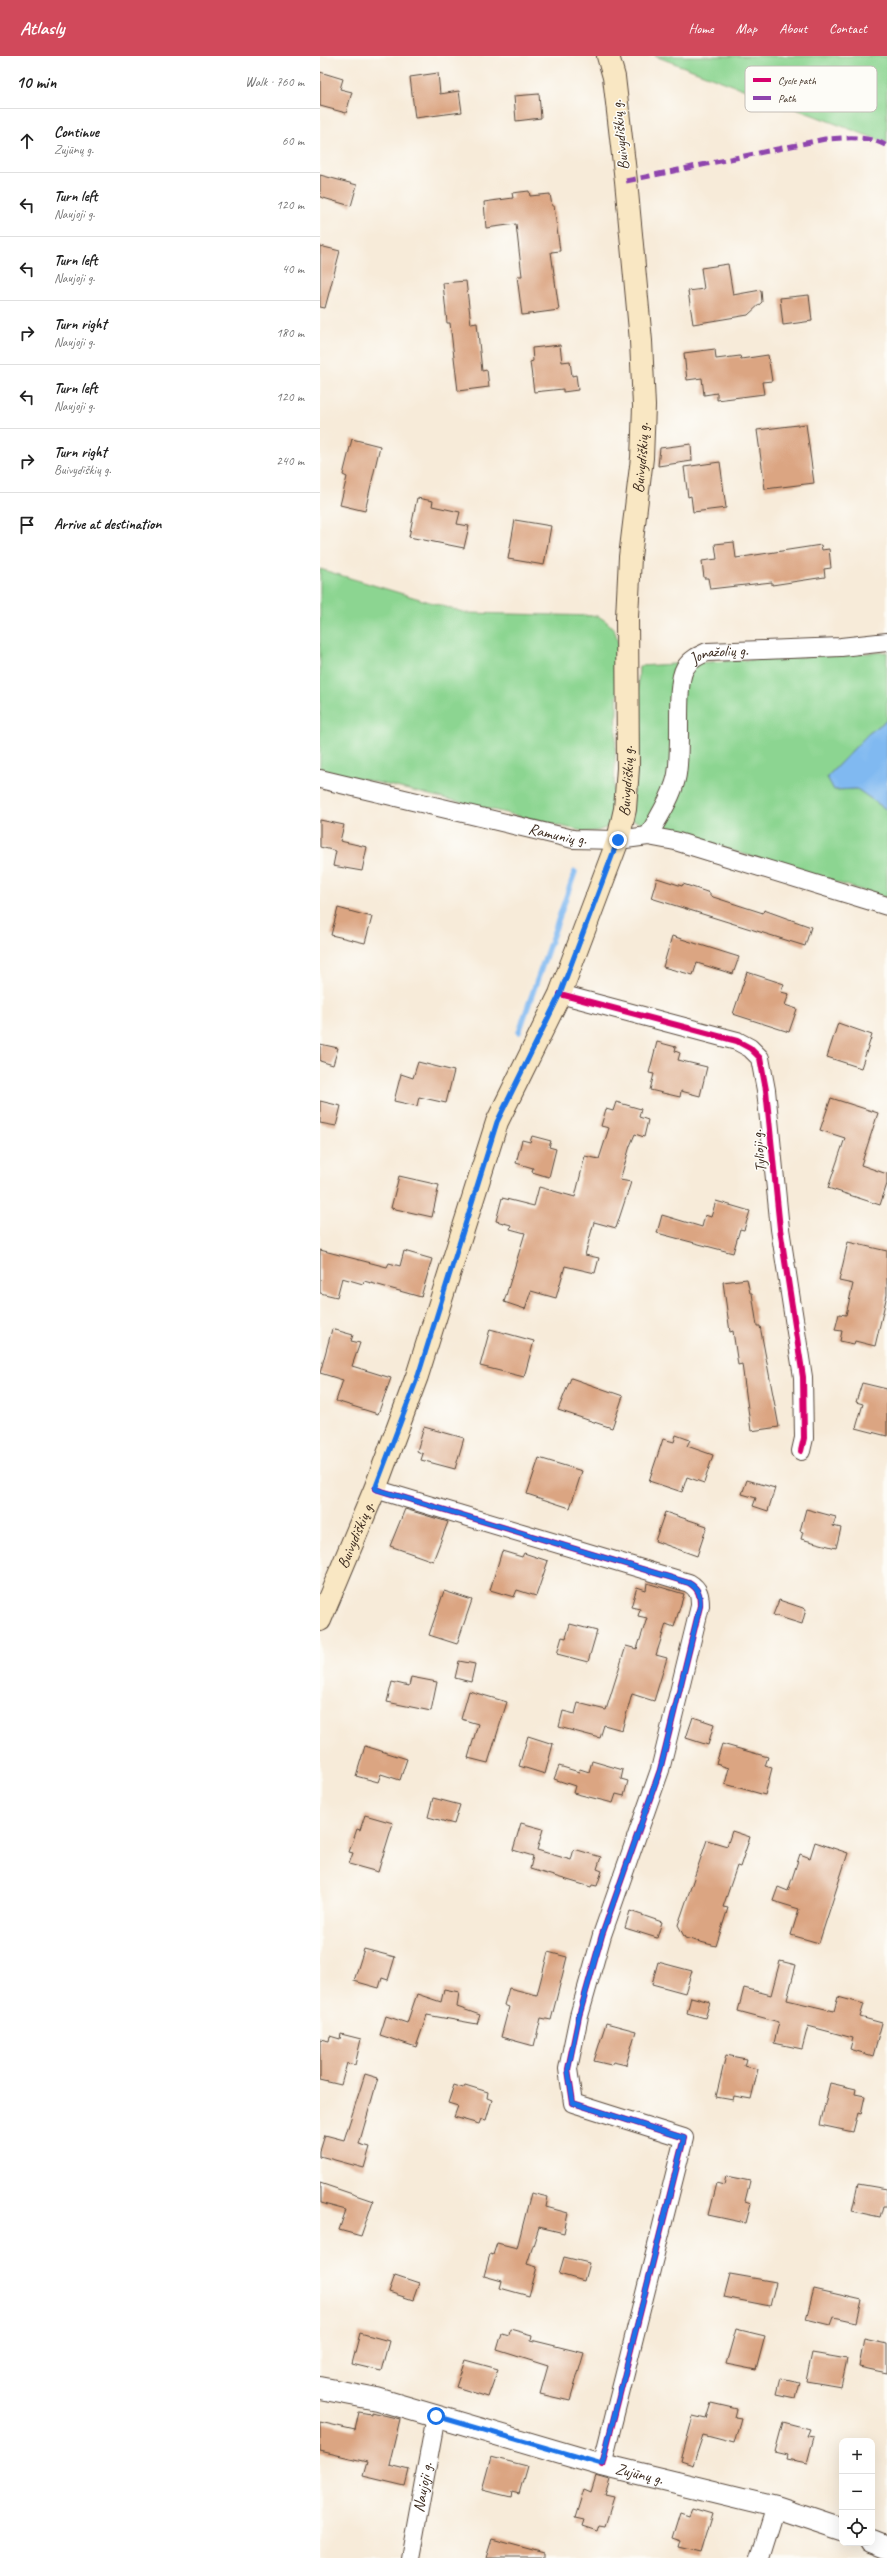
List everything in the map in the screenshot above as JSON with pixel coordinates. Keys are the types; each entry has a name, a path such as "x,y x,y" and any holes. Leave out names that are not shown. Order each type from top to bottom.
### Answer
{"main road":[{"name":"Buivydiškių g.","path":"320,1620 375,1489 418,1376 497,1122 560,994 618,840 624,809 628,768 627,617 630,557 642,458 644,406 641,341 626,189 614,77 608,56"}],"street":[{"name":"Jonažolių g.","path":"648,836 666,804 676,780 680,754 681,683 684,668 694,657 707,652 840,647 887,642"},
{"name":"Ramunių g.","path":"320,779 573,839 618,840 648,836 675,841 887,906"},
{"name":"Tylioji g.","path":"560,994 737,1041 750,1048 760,1058 766,1090 780,1229 804,1377 804,1438 801,1451"},
{"path":"375,1489 689,1583 697,1588 700,1596 700,1606 660,1770 602,1935 579,2016 568,2070 573,2103 684,2138 602,2464"},
{"name":"Zujūnų g.","path":"320,2388 377,2399 602,2464 776,2507 839,2528"},
{"name":"Naujoji g.","path":"410,2558 436,2416"},
{"path":"760,2558 776,2507"},
{"path":"875,2542 887,2547"}],"green space":[{"path":"655,56 887,56 887,143 804,112 877,112 877,66 745,66 745,90"},
{"path":"320,569 466,613 598,616 609,624 616,635 619,653 613,816 610,826 598,831 586,832 320,769"},
{"path":"887,652 887,720 868,734 827,777 834,790 857,789 887,810 887,898 632,820 639,666"}],"water":[{"path":"887,720 887,810 857,789 834,790 827,777 868,734"}],"building":[{"path":"320,72 343,79 340,89 352,92 346,113 320,106"},
{"path":"438,73 440,94 459,91 462,112 415,118 410,77"},
{"path":"539,94 541,118 516,121 514,96"},
{"path":"320,175 357,185 351,206 320,197"},
{"path":"529,191 530,196 550,194 552,206 554,206 560,251 551,252 559,310 522,315 517,276 522,276 516,224 486,228 484,202 513,198 512,193"},
{"path":"320,246 340,251 325,308 320,307"},
{"path":"728,264 733,295 761,290 762,302 748,315 693,324 688,291 704,289 701,268"},
{"path":"466,281 471,324 477,323 482,371 487,370 489,387 458,391 450,323 447,323 443,283"},
{"path":"809,295 812,321 783,325 780,298"},
{"path":"560,345 562,362 570,361 572,376 576,375 578,390 563,392 563,389 534,392 530,362 533,361 532,348"},
{"path":"715,349 716,359 740,356 741,359 768,355 772,381 762,382 764,394 717,400 717,393 704,395 702,378 687,380 684,353"},
{"path":"806,424 814,483 765,489 757,430"},
{"path":"352,439 380,446 365,511 340,505 347,477 343,475"},
{"path":"691,444 692,461 658,466 660,448"},
{"path":"720,462 726,508 693,512 691,496 688,497 684,467"},
{"path":"417,498 433,501 432,506 460,512 457,524 469,526 464,548 409,537"},
{"path":"515,520 551,526 544,565 508,559"},
{"path":"734,542 736,558 821,545 822,550 829,549 831,568 824,569 825,577 772,585 772,582 710,589 708,578 704,578 702,561 717,559 715,544"},
{"path":"320,820 344,825 340,841 367,847 362,871 333,866 336,851 320,847"},
{"path":"657,878 682,886 683,884 710,893 710,896 763,913 764,910 811,927 805,946 651,898"},
{"path":"338,908 372,917 365,943 331,935"},
{"path":"672,936 739,957 733,974 697,963 693,975 663,967"},
{"path":"747,972 784,984 781,992 789,994 785,1005 797,1009 789,1032 733,1014"},
{"path":"838,1023 872,1035 861,1068 827,1057"},
{"path":"657,1042 676,1047 675,1051 680,1053 678,1060 707,1067 700,1096 681,1091 680,1097 650,1090 654,1074 649,1073"},
{"path":"320,1044 338,1048 333,1065 320,1061"},
{"path":"418,1062 454,1071 446,1103 419,1097 417,1106 394,1101 401,1074 413,1078"},
{"path":"831,1098 878,1113 861,1165 887,1174 887,1184 880,1205 828,1188 845,1138 820,1130"},
{"path":"320,1101 341,1106 336,1126 320,1123"},
{"path":"616,1102 641,1109 639,1117 648,1120 644,1137 635,1134 630,1146 620,1180 631,1182 616,1228 594,1222 585,1255 599,1258 595,1273 565,1266 556,1298 531,1291 525,1309 504,1302 525,1233 510,1229 511,1225 496,1221 502,1198 534,1206 539,1187 575,1197 585,1156 599,1159 609,1128 601,1126 606,1109 613,1111"},
{"path":"532,1136 551,1141 549,1147 556,1149 549,1177 532,1172 533,1168 516,1163 522,1140 530,1142"},
{"path":"399,1176 439,1185 432,1217 391,1208"},
{"path":"716,1201 750,1211 744,1230 740,1229 733,1253 657,1233 662,1215 702,1227 705,1215 711,1217"},
{"path":"848,1242 887,1251 887,1295 875,1346 855,1341 854,1344 840,1341 842,1331 835,1330 839,1314 846,1315 853,1284 839,1281"},
{"path":"320,1250 387,1267 389,1263 400,1266 404,1251 432,1259 421,1297 364,1281 363,1284 342,1278 337,1297 320,1293"},
{"path":"747,1279 750,1293 752,1293 757,1326 760,1326 779,1427 751,1431 742,1364 738,1365 733,1331 730,1332 723,1282"},
{"path":"332,1329 353,1335 351,1341 360,1343 352,1366 391,1378 378,1414 336,1401 343,1380 320,1373"},
{"path":"490,1329 534,1341 524,1377 480,1366"},
{"path":"571,1378 623,1396 612,1428 558,1410"},
{"path":"862,1383 887,1389 887,1436 856,1428 863,1404 856,1402"},
{"path":"424,1427 464,1438 455,1469 421,1460 423,1454 417,1451"},
{"path":"676,1435 690,1440 687,1446 713,1455 704,1483 687,1477 682,1492 649,1481 663,1439 674,1442"},
{"path":"539,1458 582,1471 570,1508 527,1494"},
{"path":"747,1480 775,1488 768,1511 753,1506 756,1498 742,1494"},
{"path":"405,1509 448,1522 433,1561 390,1546"},
{"path":"806,1509 836,1517 833,1526 841,1528 836,1548 801,1539 803,1532 800,1531"},
{"path":"665,1512 707,1526 697,1556 655,1541"},
{"path":"502,1551 522,1557 524,1553 548,1561 536,1596 517,1590 514,1597 490,1590"},
{"path":"647,1583 684,1594 674,1627 666,1624 656,1655 667,1658 654,1701 632,1694 622,1730 604,1725 600,1738 559,1727 563,1711 575,1714 578,1703 606,1710 626,1646 637,1649 647,1618 638,1616 640,1609 631,1607 637,1587 646,1590"},
{"path":"444,1591 472,1600 457,1644 429,1635"},
{"path":"779,1600 806,1609 802,1624 773,1615"},
{"path":"570,1624 597,1631 588,1662 557,1654 562,1637 566,1638"},
{"path":"459,1661 475,1664 471,1682 455,1678"},
{"path":"411,1677 437,1682 431,1711 387,1702 392,1682 409,1686"},
{"path":"469,1691 507,1702 488,1763 468,1758 478,1724 461,1719"},
{"path":"693,1717 714,1724 708,1745 686,1738"},
{"path":"528,1736 553,1744 545,1774 519,1766"},
{"path":"722,1744 768,1757 765,1766 772,1768 765,1795 725,1784 729,1768 716,1764"},
{"path":"365,1746 407,1759 400,1780 381,1774 378,1782 356,1776"},
{"path":"592,1761 623,1770 621,1779 628,1781 624,1796 616,1794 613,1803 573,1793 575,1786 554,1779 559,1766 579,1772 580,1769 589,1772"},
{"path":"433,1798 460,1805 454,1824 428,1817"},
{"path":"365,1815 393,1823 378,1872 349,1864 353,1853 349,1852 357,1829 360,1830"},
{"path":"521,1823 543,1829 537,1850 571,1860 574,1849 601,1857 597,1869 602,1871 597,1886 592,1885 591,1887 530,1869 533,1856 513,1850"},
{"path":"732,1831 750,1837 740,1867 737,1866 723,1907 728,1908 716,1946 685,1938 678,1925 707,1840 727,1846"},
{"path":"815,1842 848,1853 819,1943 791,1935 799,1909 773,1901 778,1887 788,1891 800,1854 810,1858"},
{"path":"630,1911 662,1922 657,1938 625,1928"},
{"path":"364,1949 395,1957 388,1980 382,1978 379,1988 354,1981"},
{"path":"548,1952 567,1957 551,2020 541,2018 534,2046 501,2037 509,2007 504,2005 509,1988 537,1995"},
{"path":"780,1961 796,1965 787,2000 834,2011 838,1997 864,2004 860,2017 882,2023 873,2056 850,2049 853,2038 808,2026 802,2049 774,2043 779,2022 738,2011 744,1988 771,1995"},
{"path":"658,1962 692,1971 685,1993 652,1984"},
{"path":"444,1989 459,1992 457,2007 480,2015 477,2024 427,2015 416,2047 380,2035 386,2016 407,2023 417,1994 441,2002"},
{"path":"691,1997 710,2002 705,2018 687,2013"},
{"path":"606,2023 636,2031 626,2065 613,2062 611,2065 594,2061"},
{"path":"341,2034 361,2039 355,2065 347,2063 341,2085 320,2080 320,2039 329,2041 330,2036 340,2039"},
{"path":"726,2055 746,2059 744,2066 758,2069 751,2099 734,2096 733,2100 716,2097"},
{"path":"365,2074 378,2078 359,2144 370,2147 364,2168 320,2156 320,2151 325,2135 344,2140"},
{"path":"830,2083 856,2089 855,2094 865,2096 861,2114 858,2113 853,2132 820,2125"},
{"path":"454,2085 463,2088 465,2085 488,2092 487,2098 492,2100 486,2120 481,2119 479,2124 454,2117 458,2106 448,2103"},
{"path":"726,2176 750,2181 745,2201 751,2203 746,2223 708,2215 716,2183 724,2185"},
{"path":"320,2183 373,2201 361,2236 339,2230 346,2210 320,2203"},
{"path":"858,2184 887,2189 887,2206 883,2206 880,2217 852,2211"},
{"path":"531,2193 548,2197 546,2207 568,2213 564,2233 539,2227 527,2264 537,2267 529,2296 500,2288 502,2281 484,2276 490,2254 493,2255 497,2243 517,2248"},
{"path":"564,2257 589,2263 584,2281 559,2274"},
{"path":"730,2274 776,2282 770,2306 724,2297"},
{"path":"395,2275 419,2283 413,2300 389,2292"},
{"path":"814,2289 862,2300 857,2322 834,2317 831,2325 806,2319"},
{"path":"510,2329 532,2335 531,2340 584,2353 570,2401 540,2394 548,2366 497,2350 502,2333 509,2335"},
{"path":"736,2329 765,2336 756,2370 726,2364"},
{"path":"360,2333 389,2341 381,2371 352,2364"},
{"path":"864,2339 887,2344 887,2373 859,2367"},
{"path":"812,2353 847,2359 841,2387 806,2381"},
{"path":"465,2360 498,2369 488,2397 456,2387"},
{"path":"780,2378 799,2382 795,2398 776,2394"},
{"path":"711,2403 737,2409 735,2417 741,2418 734,2443 703,2435 693,2465 681,2461 693,2416 706,2419"},
{"path":"359,2412 371,2414 371,2412 400,2419 389,2465 409,2470 405,2486 363,2476 367,2462 320,2451 320,2422 355,2430"},
{"path":"783,2422 810,2429 807,2436 814,2437 807,2463 787,2459 788,2455 775,2452"},
{"path":"491,2457 527,2466 519,2494 512,2492 511,2497 482,2490"},
{"path":"596,2476 610,2480 605,2495 614,2497 605,2526 599,2525 597,2531 582,2526 584,2520 575,2518 584,2489 591,2492"},
{"path":"692,2508 712,2514 700,2553 679,2548 681,2541 672,2538 680,2512 689,2515"},
{"path":"492,2539 544,2553 544,2558 486,2558"}],"waterway":[{"path":"519,1032 575,872"}],"marked path":[{"path":"626,181 825,139 865,139 880,142 887,146"}],"cycle path":[{"path":"560,994 737,1041 750,1048 760,1058 766,1090 780,1229 803,1377 804,1438 801,1451"},
{"path":"375,1489 689,1583 697,1590 699,1595 700,1606 660,1770 602,1935 579,2016 568,2069 573,2103 684,2138 602,2465"}],"route":[{"path":"436,2416 472,2428 602,2464 684,2138 573,2103 568,2070 579,2016 602,1935 660,1770 700,1606 700,1596 697,1588 689,1583 375,1489 418,1376 497,1122 560,994 618,840"}]}
